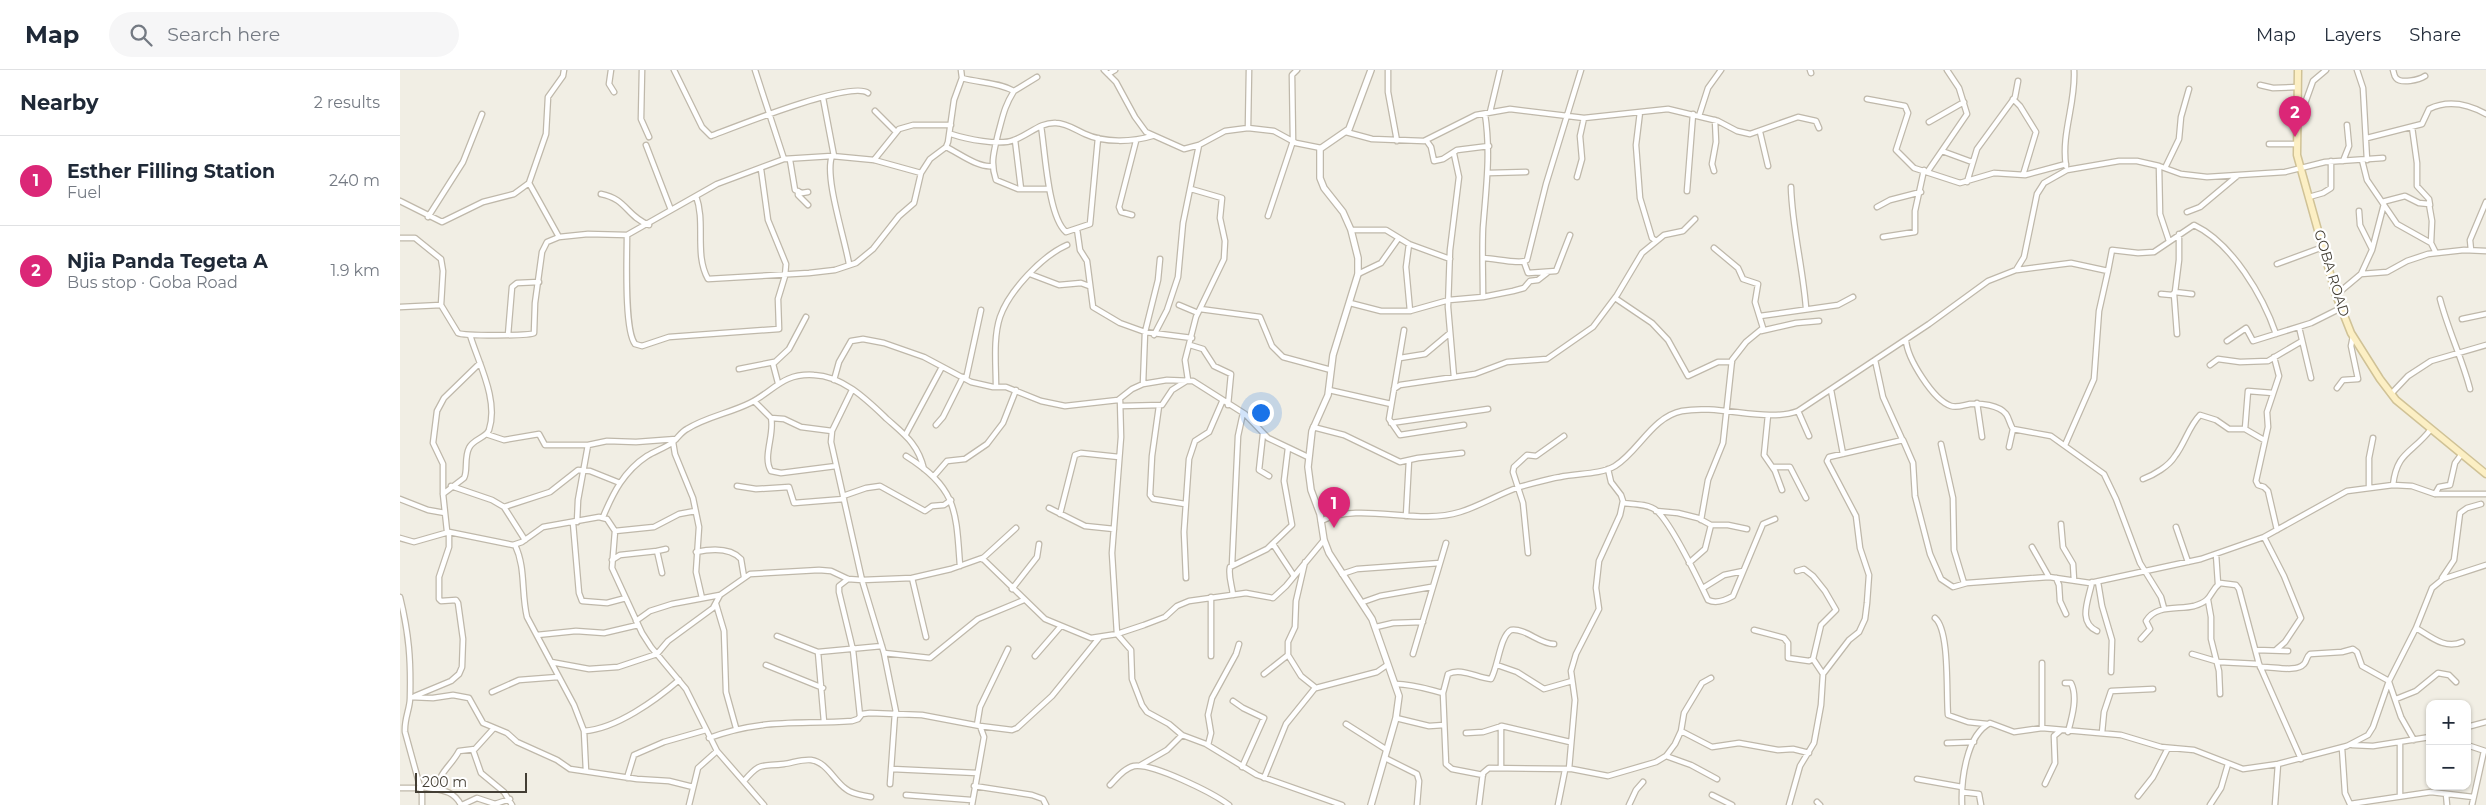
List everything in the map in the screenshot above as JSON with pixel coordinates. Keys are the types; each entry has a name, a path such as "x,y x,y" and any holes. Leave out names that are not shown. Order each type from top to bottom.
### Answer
{"main road":[{"path":"2298,70 2296,144 2300,168"},
{"name":"GOBA ROAD","path":"2300,168 2336,295 2353,336 2391,394 2461,455 2486,474"}],"street":[{"path":"400,201 428,217 442,222 483,202 514,194 529,183 546,134 548,97 563,76 564,70"},
{"path":"611,70 610,84 614,92"},
{"path":"642,70 641,119 649,137"},
{"path":"674,70 702,126 711,136 777,111 823,98 859,90 868,93"},
{"path":"755,70 784,159"},
{"path":"696,196 702,226 700,242 702,256 708,279 835,270 848,264 856,263 873,249 899,216 914,203 921,173 930,159 946,147 951,134 954,100 962,78 961,70"},
{"path":"1104,70 1122,91 1138,122 1152,136 1185,149 1225,131 1248,128 1274,131 1293,141 1321,148 1346,132 1371,70"},
{"path":"1108,74 1115,70"},
{"path":"1248,128 1249,70"},
{"path":"1268,216 1293,141 1292,76 1297,70"},
{"path":"1388,70 1388,92 1396,140"},
{"path":"1483,297 1483,228 1489,173 1487,113 1500,70"},
{"path":"1524,262 1531,249 1546,184 1581,70"},
{"path":"1699,116 1706,91 1721,70"},
{"path":"1883,237 1915,232 1915,211 1926,171 1966,117 1967,109 1956,82 1947,70"},
{"path":"2067,170 2065,142 2075,92 2074,70"},
{"path":"2298,124 2313,81 2326,70"},
{"path":"2357,70 2363,88 2367,138 2364,160 2365,176 2398,225 2431,243"},
{"path":"2393,70 2396,78 2400,80 2419,79 2425,76"},
{"path":"1037,77 1014,91 1003,110 992,166 996,180 1021,189 1049,188"},
{"path":"962,78 986,84 998,84 1014,91"},
{"path":"1967,182 1972,162 1981,141 2013,99 2017,91 2018,81"},
{"path":"2260,85 2273,88 2298,87"},
{"path":"2165,168 2179,139 2181,117 2189,89"},
{"path":"823,98 833,156 831,174 834,194 848,264"},
{"path":"1867,99 1905,106 1908,113 1896,150 1912,168 1926,171 1957,183 1998,173 2023,175 2066,164"},
{"path":"2013,99 2020,106 2036,132 2023,175"},
{"path":"1929,122 1964,102"},
{"path":"2367,138 2423,123 2429,109 2441,103 2464,104 2478,108 2486,114"},
{"path":"1346,132 1372,139 1426,140 1466,119 1487,113 1515,109 1584,118 1666,109 1715,120 1741,133 1760,132 1799,117 1816,121 1819,128"},
{"path":"875,110 896,132"},
{"path":"1640,112 1636,146 1640,198 1652,239 1656,241"},
{"path":"428,217 464,162 482,114"},
{"path":"1687,191 1693,114"},
{"path":"1577,177 1582,159 1580,136 1584,118"},
{"path":"1714,171 1712,164 1716,142 1715,120"},
{"path":"951,134 995,144 1015,140 1041,126 1059,123 1086,135 1098,138 1136,141 1152,136"},
{"path":"874,160 899,129 912,125 951,126"},
{"path":"2343,161 2349,146 2347,125"},
{"path":"1041,126 1049,188 1062,229 1066,232 1090,224 1098,138"},
{"path":"2412,127 2417,163 2417,186 2429,199 2433,227 2431,243 2436,253"},
{"path":"1760,132 1768,166"},
{"path":"1015,140 1021,189"},
{"path":"1426,140 1431,147 1433,160 1441,160 1458,150 1489,146"},
{"path":"1132,215 1121,212 1118,207 1136,141"},
{"path":"1154,335 1167,310 1178,277 1181,259 1181,232 1199,144"},
{"path":"2269,144 2296,144"},
{"path":"646,145 671,210"},
{"path":"946,147 968,157 981,166 992,166"},
{"path":"1321,148 1321,182 1343,212 1358,258 1358,274 1337,341 1329,390 1313,427 1308,457 1310,486 1321,521 1324,540 1342,574 1363,602 1376,627 1387,665 1396,684 1399,700 1396,718 1371,805"},
{"path":"1942,151 1972,162"},
{"path":"1454,154 1460,175 1450,259 1450,333 1454,377"},
{"path":"400,238 415,238 425,244 441,259 443,271 440,305 458,333 520,336 534,333 535,303 544,246 547,242 559,237 588,234 627,235 649,225 717,184 784,159 833,156 874,160 921,173"},
{"path":"2016,270 2024,257 2037,194 2044,184 2067,170 2119,161 2137,161 2203,177 2285,172 2331,162 2383,158"},
{"path":"790,160 792,185 798,192 798,195 808,205"},
{"path":"2308,197 2331,188 2331,162"},
{"path":"2159,166 2160,214 2169,241"},
{"path":"627,235 630,326 633,342 639,345 669,338 778,329 778,299 786,274 786,260 768,220 761,168"},
{"path":"1489,173 1526,172"},
{"path":"2187,212 2200,207 2238,175"},
{"path":"529,183 559,237"},
{"path":"1791,187 1792,210 1800,249 1806,308"},
{"path":"1188,380 1185,360 1199,311 1223,266 1225,241 1221,223 1221,197 1190,189"},
{"path":"798,192 808,192"},
{"path":"1877,206 1890,200 1921,192"},
{"path":"601,194 620,200 634,217 649,225"},
{"path":"2383,203 2405,196 2430,205"},
{"path":"2471,250 2470,240 2486,202"},
{"path":"2336,295 2361,274 2372,250 2383,203"},
{"path":"2359,211 2360,225 2372,250"},
{"path":"1394,389 1400,385 1484,372 1507,362 1547,359 1593,327 1615,298 1638,256 1665,235 1683,231 1695,219"},
{"path":"2065,445 2094,379 2099,311 2112,250 2151,253 2159,250 2169,241 2194,225 2229,253 2262,300 2276,334"},
{"path":"1077,229 1080,249 1087,261 1089,286 1094,308 1120,323 1154,335 1192,338"},
{"path":"1350,230 1384,230 1409,244 1450,259"},
{"path":"2177,334 2174,293 2179,260 2179,234"},
{"path":"1524,262 1527,273 1555,272 1570,235"},
{"path":"1358,274 1381,263 1398,239"},
{"path":"1409,244 1406,266 1410,310"},
{"path":"996,387 1000,318 1012,294 1051,254 1067,245"},
{"path":"2277,264 2323,247"},
{"path":"1714,248 1738,268 1743,279 1758,284 1755,301 1763,325 1761,331"},
{"path":"2361,274 2387,272 2407,261 2436,253 2471,250 2486,251"},
{"path":"1483,258 1524,262"},
{"path":"1143,384 1145,332 1160,259"},
{"path":"1317,506 1338,514 1425,517 1458,513 1518,488 1560,476 1608,469 1616,465 1665,418 1674,414 1689,410 1727,409 1786,416 1798,411 1894,346 1906,340 1988,280 2016,270 2071,263 2108,271"},
{"path":"1350,303 1381,311 1410,310 1449,300 1483,297 1524,288 1530,281 1538,280 1547,273"},
{"path":"1030,274 1059,285 1081,283 1089,286"},
{"path":"508,335 512,287 517,283 539,282"},
{"path":"2161,294 2192,294"},
{"path":"1615,298 1652,323 1668,340 1688,376 1718,362 1732,362"},
{"path":"1760,316 1838,305 1853,298"},
{"path":"2440,299 2470,389"},
{"path":"400,307 440,305"},
{"path":"1179,305 1199,311 1260,317 1272,346 1283,357 1332,370"},
{"path":"2227,341 2246,328 2253,341 2300,328 2316,322 2341,308"},
{"path":"936,426 943,417 964,378 981,310"},
{"path":"2462,319 2486,314"},
{"path":"739,369 774,362 789,350 806,317"},
{"path":"1702,520 1708,480 1722,446 1732,362 1746,342 1761,331 1796,323 1819,321"},
{"path":"2300,328 2311,378"},
{"path":"1404,330 1391,404 1389,419 1391,423 1399,435 1464,425"},
{"path":"1400,358 1425,354 1450,333"},
{"path":"443,494 466,474 464,464 473,441 486,434 490,421 486,376 470,335"},
{"path":"2337,388 2342,380 2358,378 2351,346 2353,336"},
{"path":"834,380 844,352 851,341 857,339 884,343 924,357 964,378 996,387 1006,387 1041,401 1065,406 1120,399 1130,390 1143,384 1188,380 1201,384 1222,402 1243,413 1263,434 1308,457"},
{"path":"1906,340 1907,348 1918,368 1938,398 1954,406 1983,403 2006,414 2013,429 2009,446"},
{"path":"2210,365 2217,359 2240,362 2268,360 2302,341"},
{"path":"1190,345 1203,349 1214,366 1231,374 1228,405"},
{"path":"2391,394 2404,380 2426,364 2486,345"},
{"path":"2274,357 2279,376 2267,412 2268,427 2257,483 2268,491 2277,530"},
{"path":"1875,360 1883,397 1907,446 1913,463 1916,496 1930,554 1939,576 1953,587 1964,583 2049,577 2098,582 2143,570 2188,562 2264,537 2347,491 2369,487 2394,484 2412,486 2435,494 2486,494"},
{"path":"774,362 773,368 778,383"},
{"path":"412,697 454,679 462,666 463,639 458,603 456,600 441,601 439,599 439,577 450,547 443,494 443,464 433,443 437,410 444,398 480,363"},
{"path":"906,434 942,367"},
{"path":"603,517 620,483 640,461 675,440 686,429 754,401 778,383 798,376 813,375 834,380 877,408 906,434 920,454 924,469"},
{"path":"1122,406 1159,406 1164,404 1172,390 1188,380"},
{"path":"852,390 832,430 831,442 862,580 884,653 896,712 890,784"},
{"path":"934,476 947,462 965,459 987,444 1003,422 1016,390"},
{"path":"1329,390 1391,404"},
{"path":"1831,390 1842,454"},
{"path":"2245,429 2248,391 2273,393"},
{"path":"1120,399 1122,406 1112,553 1117,634 1132,650 1132,679 1145,710 1169,724 1182,735 1208,745 1242,767 1264,778 1342,805"},
{"path":"754,401 771,418 784,419 801,427 832,430"},
{"path":"1186,578 1184,532 1188,462 1196,440 1209,432 1222,402"},
{"path":"1977,403 1982,437"},
{"path":"1159,406 1150,495 1153,499 1185,504"},
{"path":"1391,423 1488,409"},
{"path":"1798,411 1809,436"},
{"path":"1233,595 1229,573 1232,565 1238,436 1243,413"},
{"path":"1768,415 1764,455 1772,467 1782,490"},
{"path":"2143,479 2155,474 2175,457 2200,415 2216,420 2229,429 2245,429 2264,440"},
{"path":"771,418 772,432 768,462 771,471 781,473 836,466"},
{"path":"1313,427 1344,435 1400,462 1462,453"},
{"path":"2013,429 2044,434 2065,445 2098,468 2108,481 2143,570 2162,597 2164,608"},
{"path":"2394,484 2396,468 2400,458 2418,445 2431,429"},
{"path":"486,434 504,440 538,434 543,444 588,445 607,441 675,440"},
{"path":"1263,434 1259,470 1269,476"},
{"path":"1528,553 1523,503 1513,471 1515,464 1527,456 1536,456 1564,436"},
{"path":"2369,487 2369,458 2373,438"},
{"path":"1789,805 1799,769 1814,744 1820,712 1823,674 1849,640 1859,632 1865,620 1867,603 1869,575 1860,548 1858,520 1827,459 1902,439"},
{"path":"675,440 676,454 689,485 699,528 696,572 702,598"},
{"path":"1941,444 1953,498 1954,550 1964,583"},
{"path":"588,445 575,522 578,593 582,601 607,603 626,598"},
{"path":"1232,565 1256,555 1273,544 1292,525 1284,480 1288,448"},
{"path":"1060,514 1075,455 1081,453 1119,456"},
{"path":"2435,494 2439,487 2450,485 2456,461 2461,455"},
{"path":"906,456 934,476 951,500 957,529 960,566"},
{"path":"1406,516 1409,460"},
{"path":"1772,467 1790,467 1806,498"},
{"path":"1558,805 1567,770 1575,700 1572,681 1574,657 1599,609 1596,591 1599,561 1620,515 1623,503 1622,495 1611,482 1608,469"},
{"path":"504,507 550,492 569,475 578,470 584,470 620,483"},
{"path":"451,486 459,491 486,498 504,507 524,540"},
{"path":"737,486 756,490 772,487 789,487 794,503 843,498 866,488 880,486 925,511 934,506 944,505 951,500"},
{"path":"400,498 428,510 445,513"},
{"path":"1623,503 1644,506 1656,511 1678,512 1711,525 1728,525 1747,529"},
{"path":"1935,618 1942,628 1948,682 1948,715 1968,722 1998,724 2014,732 2042,728 2068,732 2128,736 2168,748 2194,750 2246,769 2278,764 2352,745 2370,732 2389,681 2416,628 2429,592 2442,580 2454,560 2460,513 2470,506 2480,504"},
{"path":"1049,508 1085,526 1114,529"},
{"path":"615,531 654,527 679,514 695,511"},
{"path":"1656,511 1710,602 1731,598 1763,524 1775,519"},
{"path":"1321,521 1338,514"},
{"path":"400,538 414,542 448,531 501,544 515,545 543,527 603,517"},
{"path":"603,517 615,531 612,562 615,577 637,623 657,654 686,689 717,751 764,805"},
{"path":"2061,524 2063,547 2073,564 2074,580"},
{"path":"1688,563 1705,549 1711,525"},
{"path":"2176,527 2188,562"},
{"path":"537,635 576,631 604,633 637,623 650,611 672,604 720,595 744,577 761,572 819,570 831,571 848,579 912,578 982,559 1016,528"},
{"path":"2264,537 2284,576 2300,618 2285,642 2276,649"},
{"path":"982,559 1045,618 1091,638 1099,638 1117,634 1165,617 1182,603 1211,597 1248,593 1270,599 1294,576 1324,540"},
{"path":"1413,654 1431,587 1446,543"},
{"path":"1012,589 1037,557 1039,544"},
{"path":"1273,544 1294,576"},
{"path":"515,545 523,568 524,604 527,616 574,705 584,732 586,771"},
{"path":"2032,547 2049,577"},
{"path":"612,562 620,554 666,549"},
{"path":"696,552 725,550 732,552 741,559 744,577"},
{"path":"657,551 662,574"},
{"path":"2140,639 2150,629 2146,619 2164,608 2192,606 2208,600 2218,584 2216,554"},
{"path":"1306,561 1296,601 1295,627 1288,642 1288,655 1301,676 1315,688"},
{"path":"1342,574 1357,569 1440,563"},
{"path":"2442,580 2486,565"},
{"path":"1797,572 1805,570 1813,576 1836,610 1821,625 1813,659 1823,674"},
{"path":"1703,588 1724,575 1743,571"},
{"path":"912,578 926,637"},
{"path":"2056,578 2060,601 2066,614"},
{"path":"848,579 839,586 839,592 853,650 860,716"},
{"path":"2092,582 2086,617 2091,628 2097,631"},
{"path":"2098,582 2102,606 2112,640 2111,672"},
{"path":"2218,584 2233,584 2238,587 2260,666 2301,759"},
{"path":"1363,602 1380,596 1431,587"},
{"path":"551,662 588,669 618,667 657,654 668,642 716,604 720,595"},
{"path":"400,597 411,653 412,697 404,724 420,787 422,805"},
{"path":"1211,597 1211,656"},
{"path":"884,653 930,658 978,619 1024,600"},
{"path":"2208,600 2211,616 2210,634 2219,671 2220,694"},
{"path":"716,604 724,631 726,692 736,728"},
{"path":"1376,627 1393,623 1423,622"},
{"path":"1035,656 1061,626"},
{"path":"2416,628 2444,644 2454,646 2462,642"},
{"path":"1483,774 1462,772 1448,766 1445,758 1443,693 1449,673 1464,672 1490,680 1497,666 1508,631 1517,630 1540,642 1554,644"},
{"path":"1754,630 1784,638 1788,643 1788,658 1809,661 1813,659"},
{"path":"777,636 818,652 882,646"},
{"path":"710,738 736,728 765,723 852,721 865,714 896,712 1012,730 1017,728 1052,696 1099,638"},
{"path":"1208,745 1211,733 1208,715 1212,698 1239,644"},
{"path":"906,795 972,803 984,737 979,726 980,707 1008,649"},
{"path":"2256,650 2276,649 2288,651"},
{"path":"2192,654 2216,661 2292,669 2304,664 2310,654 2342,652 2353,649 2357,652 2362,666 2389,681 2401,717 2414,740"},
{"path":"818,652 823,688 824,722"},
{"path":"1264,674 1288,655"},
{"path":"2042,663 2042,728"},
{"path":"766,665 823,688"},
{"path":"1264,778 1286,724 1315,688 1377,672 1387,665"},
{"path":"1497,666 1524,676 1544,689 1552,689 1572,681"},
{"path":"2396,699 2416,691 2435,674 2445,674 2456,682"},
{"path":"492,692 519,680 558,677"},
{"path":"1479,805 1483,774 1486,769 1501,767 1567,770 1610,776 1656,762 1666,756 1681,731 1684,713 1702,683 1711,678"},
{"path":"584,732 594,731 614,723 650,703 679,680"},
{"path":"2065,683 2071,683 2073,688 2073,710 2068,732"},
{"path":"1396,684 1412,684 1443,693"},
{"path":"2102,733 2104,712 2111,691 2153,689"},
{"path":"412,697 433,698 453,695 469,698 474,704 479,719 570,769 627,778 670,781 693,787"},
{"path":"1233,701 1264,718 1242,767"},
{"path":"1396,718 1429,726 1444,725"},
{"path":"2471,726 2486,722"},
{"path":"1346,724 1387,750"},
{"path":"1962,805 1962,790 1967,757 1974,742 1987,724"},
{"path":"1466,734 1483,732 1501,726 1570,742"},
{"path":"1501,726 1501,767"},
{"path":"437,789 439,777 454,761 459,751 473,750 494,728"},
{"path":"627,778 634,755 664,742 706,730"},
{"path":"1681,731 1712,747 1739,743 1778,750 1793,749 1809,753"},
{"path":"2045,784 2055,763 2054,736 2060,731"},
{"path":"1110,785 1126,770 1140,766 1167,750 1182,735"},
{"path":"2352,745 2373,746 2426,738"},
{"path":"1947,743 1974,742"},
{"path":"2400,743 2400,796"},
{"path":"2471,747 2485,752 2472,805"},
{"path":"2138,796 2153,777 2168,748"},
{"path":"2342,748 2347,801 2352,805 2370,804 2381,798 2400,796 2446,794 2473,798"},
{"path":"473,750 481,773 510,799 512,805"},
{"path":"689,805 698,768 709,756 717,751"},
{"path":"1666,756 1691,765 1717,779"},
{"path":"1385,758 1417,774 1419,781 1417,805"},
{"path":"744,781 758,767 767,764 786,764 812,760 826,768 846,790 854,794 871,797"},
{"path":"2210,805 2221,788 2228,764"},
{"path":"2275,805 2278,764"},
{"path":"1140,766 1197,786 1229,805"},
{"path":"892,768 977,773"},
{"path":"1917,778 1979,794 1981,805"},
{"path":"1629,805 1636,790 1643,782"},
{"path":"974,786 1032,795 1043,799 1046,805"},
{"path":"400,788 420,787 437,789 453,794 461,805 477,798 495,804 510,799"},
{"path":"1712,794 1732,805"},
{"path":"2446,794 2447,805"}],"place":[{"name":"Njia Panda Tegeta A","path":"2295,137"},
{"name":"Esther Filling Station","path":"1334,528"}]}
